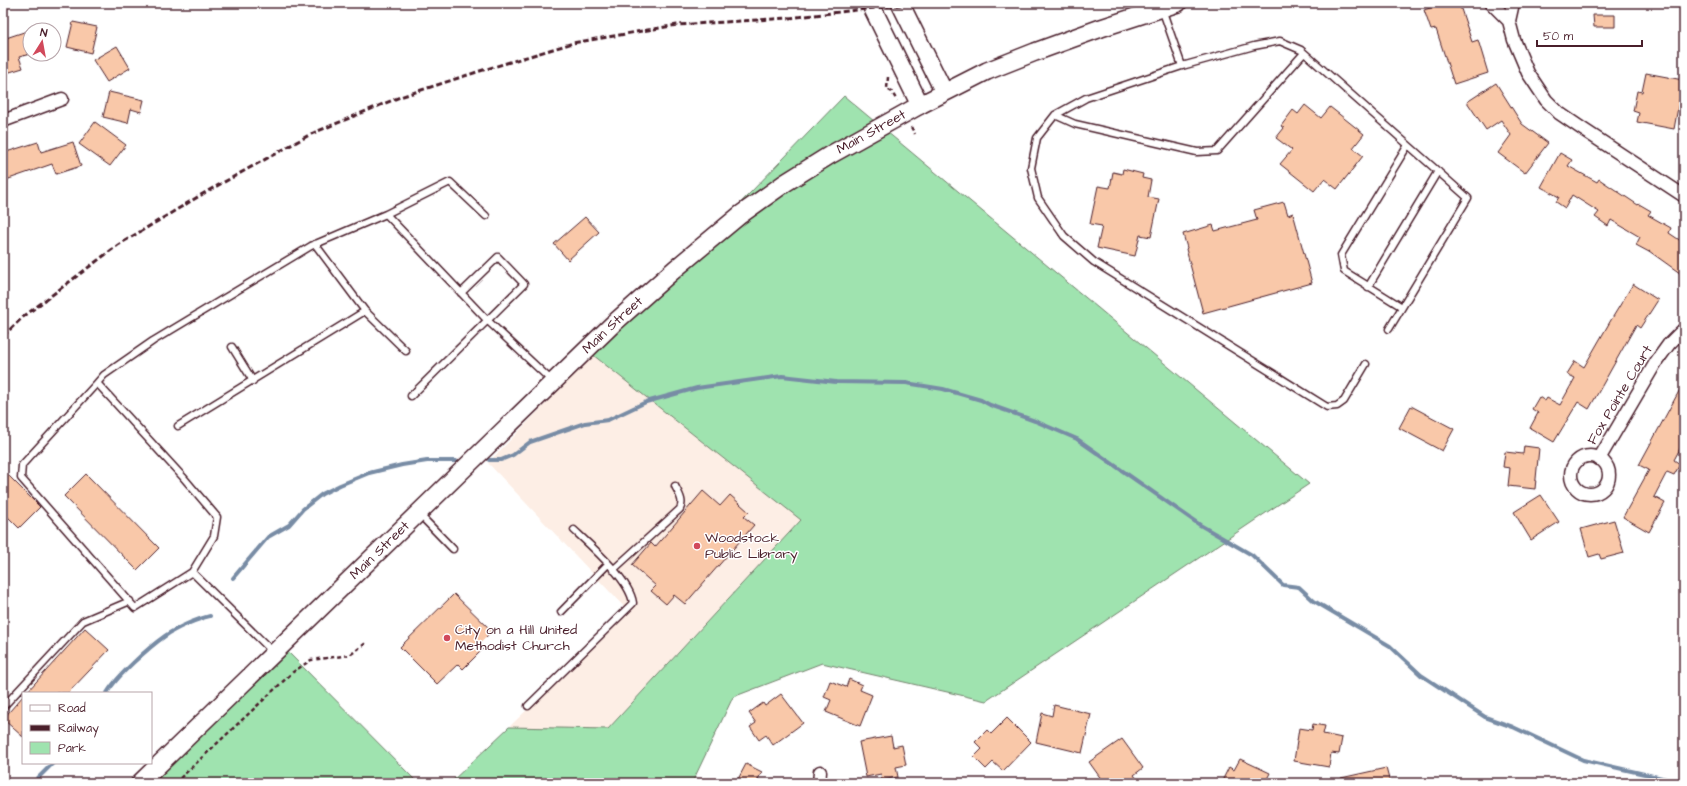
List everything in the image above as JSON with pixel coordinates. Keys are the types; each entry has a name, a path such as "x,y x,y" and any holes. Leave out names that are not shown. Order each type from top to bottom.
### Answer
{"main road":[{"path":"870,3 920,105"},
{"path":"900,3 944,92"},
{"name":"Main Street","path":"140,783 613,324 675,269 740,215 785,183 830,155 944,92 987,71 1101,28 1170,6"}],"street":[{"path":"1491,3 1509,21 1520,57 1528,73 1546,100 1559,112 1576,124 1684,196"},
{"path":"1509,21 1513,3"},
{"path":"3,121 62,99"},
{"name":"Fox Pointe Court","path":"1599,459 1656,362 1669,344 1684,329"}],"lane":[{"path":"1170,6 1182,66"},
{"path":"1366,364 1344,401 1336,406 1327,407 1094,262 1064,236 1038,198 1031,168 1037,138 1055,115 1086,98 1182,66 1254,46 1280,41 1301,50 1468,198 1389,329"},
{"path":"1055,115 1075,124 1198,152 1217,151 1304,53"},
{"path":"1402,307 1344,271 1341,255 1408,145"},
{"path":"1368,287 1438,171"},
{"path":"97,383 183,477 217,517 214,536 192,572 135,608 21,478 22,465 104,375 153,340 315,244 386,214 450,182 486,216"},
{"path":"386,214 487,320 553,382"},
{"path":"315,244 365,311 406,351"},
{"path":"410,396 524,284 498,257 461,293"},
{"path":"178,426 365,311"},
{"path":"232,347 253,381"},
{"path":"613,570 680,510 681,498 675,486"},
{"path":"418,513 453,549"},
{"path":"528,706 633,603 632,594 613,570 574,530"},
{"path":"561,612 608,564"},
{"path":"192,572 274,653"},
{"path":"3,707 83,621 130,601"}],"path":[{"path":"176,783 293,672 311,660 350,655 366,643"}],"shaded area":[{"path":"593,355 802,519 608,729 509,727 629,612 488,463"}],"green space":[{"path":"844,96 1309,484 986,701 822,663 733,697 692,783 450,783 509,727 608,729 801,520 593,355"},
{"path":"285,649 418,783 147,783"}],"building":[{"path":"1445,3 1459,3 1472,42 1478,40 1488,73 1454,84 1436,29 1431,30 1424,10"},
{"path":"1593,15 1615,15 1615,27 1594,27"},
{"path":"73,22 97,27 91,53 67,47"},
{"path":"22,33 22,56 19,57 23,68 3,74 3,39"},
{"path":"117,46 130,68 107,82 93,60"},
{"path":"1646,73 1683,80 1674,129 1637,122 1639,113 1633,111 1637,91 1642,92"},
{"path":"1496,83 1522,124 1548,143 1525,173 1498,153 1511,135 1501,120 1486,130 1467,102"},
{"path":"109,92 144,100 141,112 131,109 128,123 103,117"},
{"path":"1305,105 1321,118 1330,107 1364,134 1353,148 1363,156 1337,189 1324,179 1314,191 1280,164 1292,150 1276,138 1284,128 1281,126 1293,110 1298,114"},
{"path":"95,122 126,145 110,166 79,144"},
{"path":"38,142 41,152 73,142 81,166 56,174 52,164 3,181 3,153"},
{"path":"1560,153 1572,160 1568,166 1597,182 1599,179 1638,205 1639,204 1651,211 1648,215 1671,228 1669,233 1684,243 1684,276 1649,251 1636,245 1640,237 1611,220 1608,226 1595,217 1599,212 1572,195 1565,208 1556,202 1559,197 1541,187"},
{"path":"1123,169 1143,174 1142,178 1151,180 1148,197 1159,199 1151,237 1140,235 1135,256 1097,248 1102,226 1090,224 1098,186 1110,188 1113,172 1122,174"},
{"path":"1284,202 1288,215 1293,213 1312,283 1203,313 1183,234 1213,225 1215,231 1257,220 1254,210"},
{"path":"585,217 599,232 568,260 554,244"},
{"path":"1633,284 1658,300 1640,328 1636,325 1589,409 1578,402 1554,442 1530,428 1538,413 1532,409 1539,397 1545,401 1547,398 1560,405 1575,378 1567,374 1575,361 1584,367"},
{"path":"1684,382 1684,441 1674,460 1680,464 1674,475 1667,472 1654,497 1665,503 1649,532 1623,517 1649,470 1639,465"},
{"path":"1411,406 1454,429 1442,451 1399,428"},
{"path":"1524,446 1539,448 1535,489 1508,486 1510,468 1503,467 1505,452 1523,454"},
{"path":"3,470 40,507 19,528 3,512"},
{"path":"86,474 159,548 137,570 64,496"},
{"name":"Woodstock Public Library","path":"703,491 720,506 730,495 749,512 744,517 754,525 685,604 674,595 666,604 651,591 656,586 632,565 651,543 655,547"},
{"path":"1541,495 1559,522 1531,540 1514,512"},
{"path":"1614,520 1624,553 1601,559 1599,554 1589,557 1581,529"},
{"name":"City on a Hill United Methodist Church","path":"454,594 492,631 479,644 483,649 463,669 458,664 437,684 400,647"},
{"path":"85,628 109,650 69,692 27,692"},
{"path":"849,679 862,685 860,690 872,695 860,726 826,712 831,700 824,697 830,681 846,687"},
{"path":"781,694 803,723 773,745 766,735 759,740 750,727 756,723 749,713 763,703 765,706"},
{"path":"22,697 22,736 3,719"},
{"path":"1054,705 1091,714 1082,753 1036,742 1042,713 1052,716"},
{"path":"1007,718 1031,742 1003,771 993,762 986,769 974,757 982,749 975,742 987,730 991,734"},
{"path":"1313,724 1325,726 1323,734 1342,738 1339,754 1331,753 1329,767 1294,761 1299,728 1312,730"},
{"path":"891,736 893,747 902,745 906,765 896,767 898,777 882,780 881,774 866,777 859,742"},
{"path":"1122,739 1143,768 1134,775 1140,783 1104,783 1089,762"},
{"path":"1240,759 1270,773 1265,783 1221,783 1229,767 1234,770"},
{"path":"746,764 762,772 756,783 736,783"},
{"path":"1386,768 1390,783 1341,783 1341,778"}],"waterway":[{"path":"489,460 501,460 513,455 530,442 585,423 608,420 646,402 697,388 782,376 836,382 906,383 943,389 981,400 990,405 1035,421 1077,439 1200,525 1252,555 1283,585 1299,587 1314,601 1390,646 1421,675 1485,717 1513,727 1583,760 1684,783"},
{"path":"233,578 268,537 289,525 303,509 322,494 369,473 427,461 456,461"},
{"path":"108,692 125,671 158,641 181,627 210,616"},
{"path":"33,783 52,764"}],"railway":[{"path":"3,336 23,317 118,245 206,192 311,134 400,97 573,43 677,25 789,18 916,3"}],"place":[{"name":"Woodstock Public Library","path":"697,546"},
{"name":"City on a Hill United Methodist Church","path":"447,638"}]}
